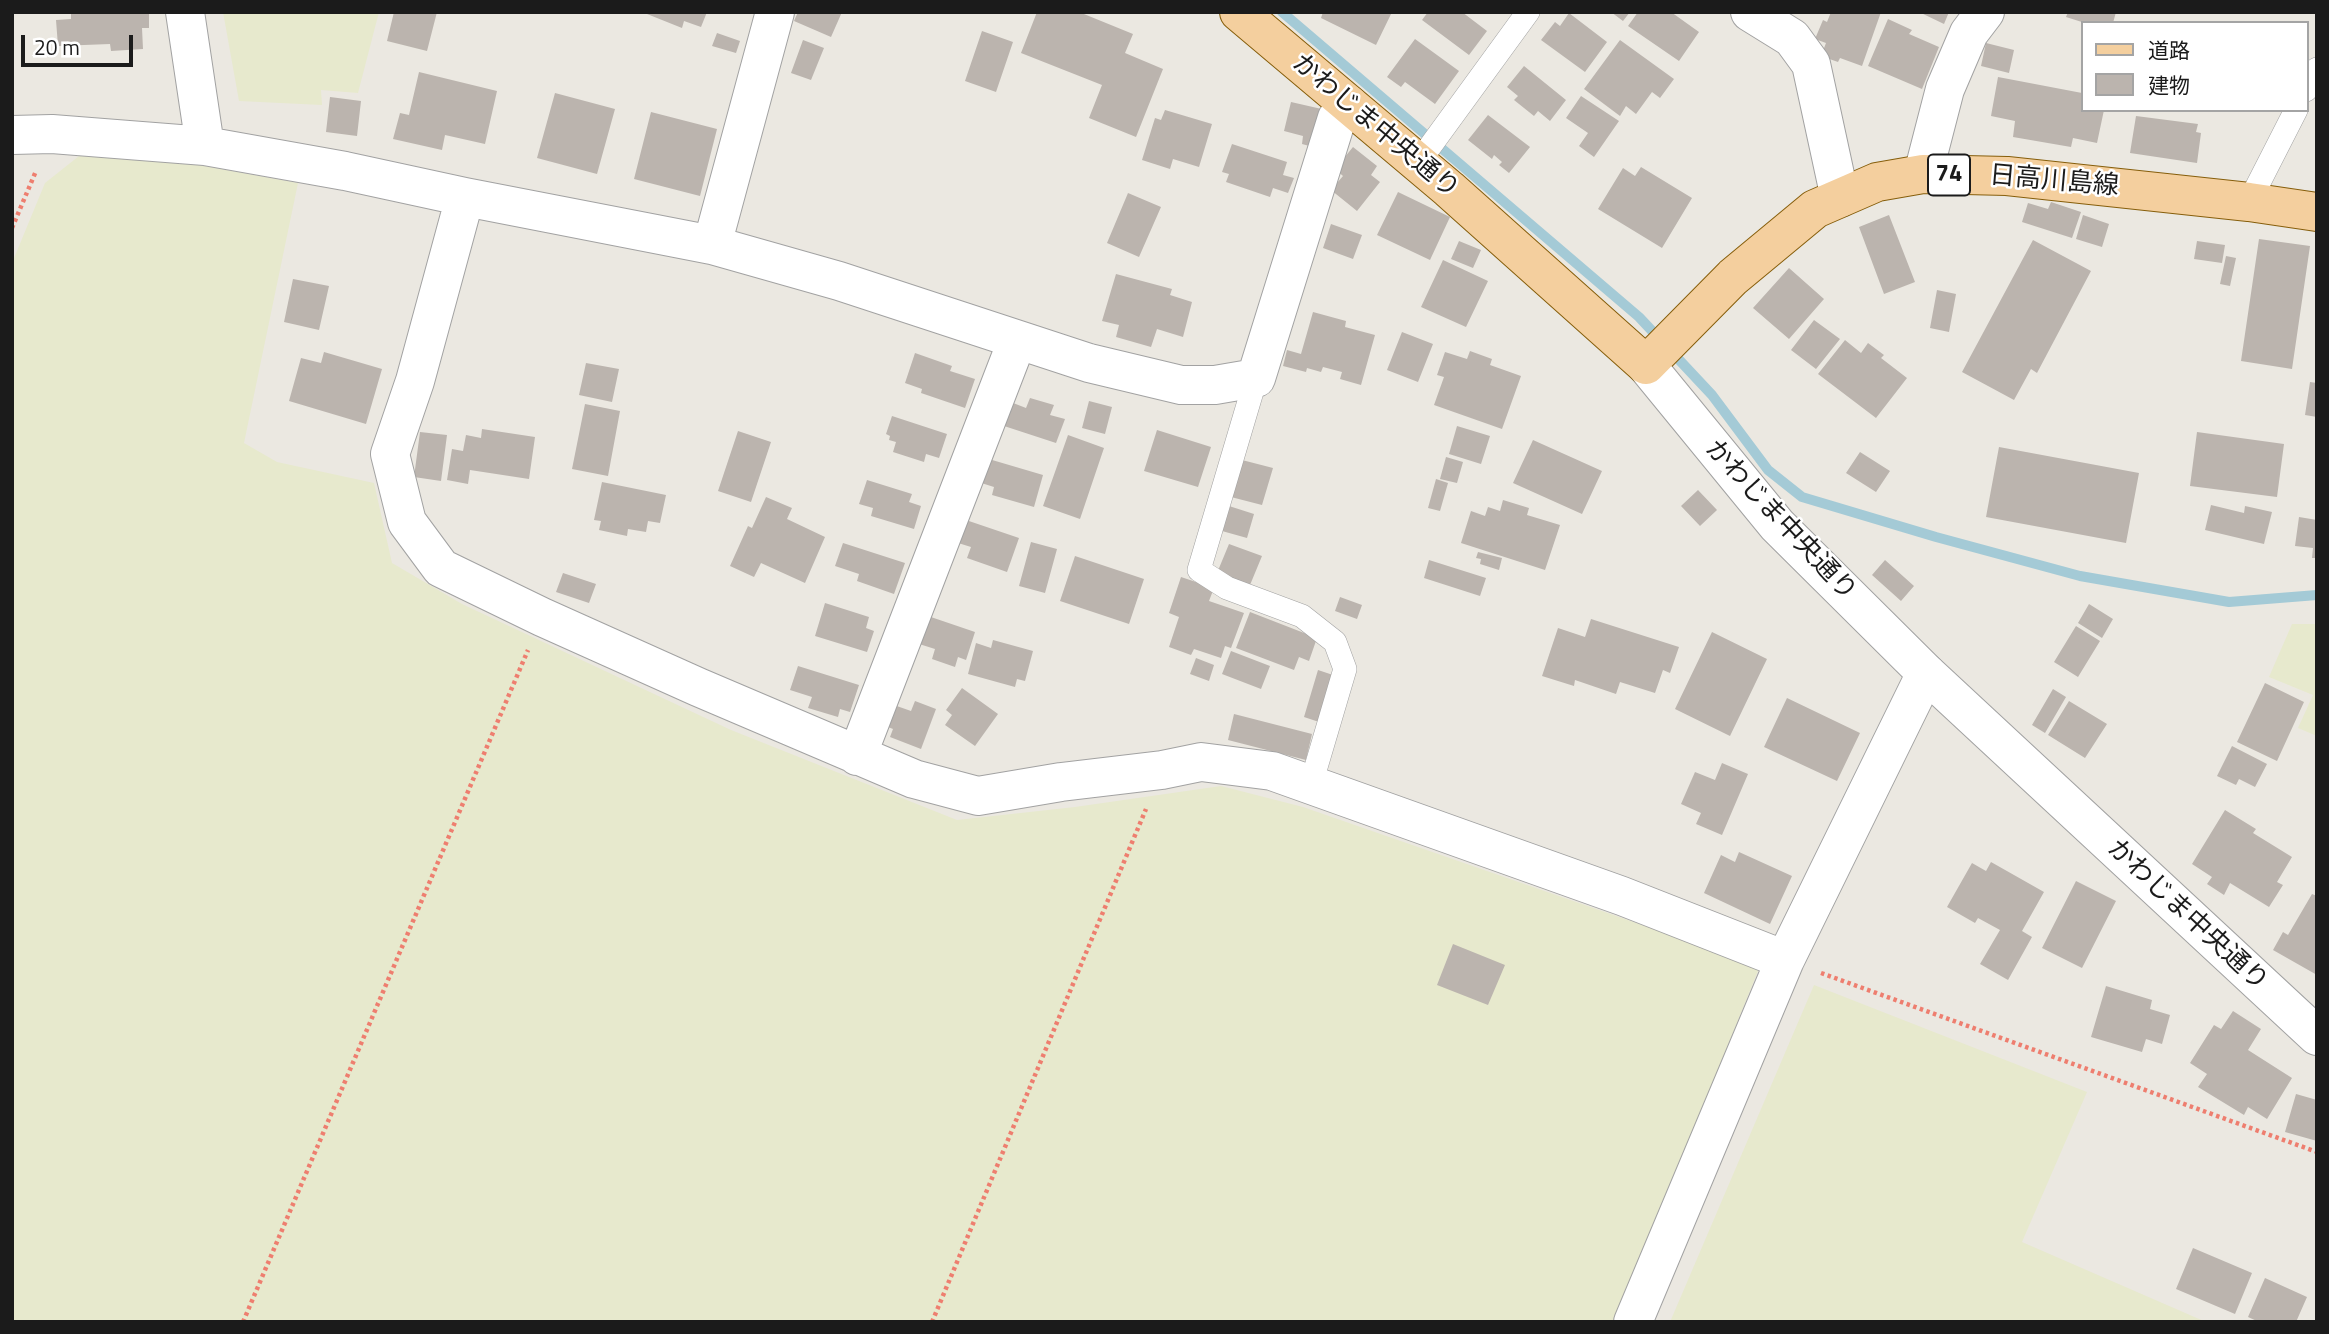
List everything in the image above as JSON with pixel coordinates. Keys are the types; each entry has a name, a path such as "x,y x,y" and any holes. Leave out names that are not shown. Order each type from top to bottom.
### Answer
{"main road":[{"name":"かわじま中央通り","path":"1239,12 1418,163 1646,365"},
{"name":"日高川島線","path":"1646,365 1733,277 1815,209 1878,182 1923,174 2007,176 2317,212"}],"street":[{"path":"185,12 205,146"},
{"path":"712,245 775,12"},
{"path":"1750,12 1791,38 1811,64 1840,198"},
{"path":"1923,174 1945,89 1969,33 1985,12"},
{"path":"12,135 52,134 205,146 345,171 712,245 839,281 1089,363 1181,385 1215,385 1256,378 1337,118 1348,104"},
{"path":"465,197 415,381 390,454 407,522 441,568 541,617 914,779 978,796 1062,782 1162,771 1201,762 1272,771 1622,896 1785,960"},
{"path":"857,756 1017,341"},
{"name":"かわじま中央通り","path":"1646,365 1777,525 1926,673 2317,1036"},
{"path":"1633,1322 1785,960 1926,673"}],"lane":[{"path":"1418,163 1528,12"},
{"path":"2308,86 2317,69"},
{"path":"2249,202 2295,112"},
{"path":"1256,378 1199,570 1227,588 1302,616 1335,642 1345,669 1311,784"}],"path":[{"path":"12,228 52,134"},
{"path":"243,1322 541,617"},
{"path":"932,1322 1162,771"},
{"path":"1785,960 2317,1153"}],"green space":[{"path":"223,12 379,12 358,93 321,90 322,105 239,101"},
{"path":"79,156 177,161 298,183 244,443 277,462 374,483 392,563 462,604 731,730 957,820 1075,807 1221,786 1303,807 1760,966 1616,1322 12,1322 12,263 45,183"},
{"path":"2292,624 2317,624 2317,736 2298,728 2313,695 2269,677"},
{"path":"1814,985 2087,1092 2022,1242 2206,1322 1670,1322"}],"building":[{"path":"71,12 149,12 149,28 142,28 143,49 111,51 110,44 58,46 56,20 71,19"},
{"path":"394,12 437,12 427,51 387,41"},
{"path":"642,12 707,12 701,27 684,21 682,28"},
{"path":"798,12 842,12 831,37 794,21"},
{"path":"1037,12 1079,12 1133,34 1125,53 1163,69 1136,137 1089,118 1102,85 1021,53"},
{"path":"1323,12 1392,12 1376,45 1321,18"},
{"path":"1428,12 1462,12 1487,31 1469,55 1422,20"},
{"path":"1611,12 1630,12 1623,21"},
{"path":"1638,12 1671,12 1699,32 1679,61 1628,26"},
{"path":"1831,12 1881,12 1862,66 1840,58 1838,62 1821,56 1826,43 1815,39 1823,20 1827,22"},
{"path":"1919,12 1949,12 1944,24"},
{"path":"2068,12 2116,12 2114,21 2080,21 2066,17"},
{"path":"1569,13 1607,42 1585,72 1541,40 1555,22 1560,26"},
{"path":"1888,19 1912,30 1909,34 1939,47 1922,89 1868,66"},
{"path":"982,31 1013,42 996,92 965,81"},
{"path":"717,33 740,41 736,53 712,46"},
{"path":"1415,39 1459,71 1435,104 1405,82 1401,87 1387,77"},
{"path":"803,40 824,48 811,80 791,73"},
{"path":"1620,40 1674,79 1660,98 1652,92 1636,114 1626,106 1620,116 1584,89"},
{"path":"1986,43 2014,50 2009,73 1981,66"},
{"path":"1524,66 1566,100 1550,121 1538,111 1534,116 1514,100 1518,96 1507,87"},
{"path":"419,72 497,91 485,144 445,135 442,150 393,139 400,113 409,115"},
{"path":"1998,77 2080,93 2080,112 2104,112 2097,143 2073,138 2071,147 2013,137 2015,121 1991,116"},
{"path":"555,93 615,109 597,174 537,158"},
{"path":"1581,96 1619,121 1594,157 1579,146 1588,133 1566,118"},
{"path":"330,97 361,101 357,136 326,132"},
{"path":"1291,102 1326,110 1317,148 1302,144 1303,136 1284,131"},
{"path":"1165,110 1212,124 1199,167 1173,159 1170,169 1142,160 1155,118 1161,120"},
{"path":"651,112 717,129 700,196 634,179"},
{"path":"1488,115 1530,147 1509,173 1499,165 1502,162 1494,155 1492,159 1468,140"},
{"path":"2136,116 2198,124 2196,132 2201,133 2197,163 2130,153"},
{"path":"1232,144 1287,162 1283,175 1294,178 1288,193 1273,188 1270,197 1226,182 1229,174 1222,172"},
{"path":"1353,147 1377,166 1371,175 1380,182 1357,211 1331,190 1343,176 1335,169"},
{"path":"1641,167 1692,198 1662,248 1598,209 1623,168 1635,176"},
{"path":"1398,192 1450,217 1430,260 1377,235"},
{"path":"1128,193 1161,207 1139,257 1107,243"},
{"path":"2051,202 2081,212 2072,238 2022,222 2028,203 2048,209"},
{"path":"1889,215 1915,282 1884,294 1859,227"},
{"path":"2083,215 2109,224 2102,247 2076,239"},
{"path":"1331,224 1362,235 1353,259 1323,248"},
{"path":"2259,239 2310,246 2292,369 2241,361"},
{"path":"2033,240 2091,271 2037,373 2031,369 2014,400 1962,372"},
{"path":"1459,241 1481,250 1473,268 1451,259"},
{"path":"2197,241 2225,245 2222,263 2194,259"},
{"path":"2226,256 2236,258 2230,286 2220,284"},
{"path":"1443,260 1488,281 1466,327 1421,307"},
{"path":"1789,268 1824,299 1789,339 1753,308"},
{"path":"1116,274 1172,289 1170,295 1192,302 1183,337 1157,329 1151,347 1116,337 1119,325 1102,321"},
{"path":"293,279 329,286 319,330 284,322"},
{"path":"1937,290 1956,294 1949,332 1930,328"},
{"path":"1313,312 1346,321 1345,327 1375,335 1361,385 1340,379 1342,372 1323,367 1321,372 1307,368 1306,372 1283,366 1287,350 1301,354"},
{"path":"1814,320 1840,339 1816,369 1791,350"},
{"path":"1402,332 1433,344 1418,382 1387,370"},
{"path":"1845,340 1861,353 1868,343 1884,355 1881,358 1907,378 1876,418 1818,374"},
{"path":"1470,351 1492,359 1490,365 1521,376 1502,429 1434,405 1444,377 1437,375 1445,352 1467,359"},
{"path":"324,352 382,369 366,424 289,401 301,358 321,363"},
{"path":"915,353 952,366 950,371 975,379 965,408 921,393 922,389 905,383"},
{"path":"586,363 619,369 612,402 579,395"},
{"path":"2310,382 2317,383 2317,417 2305,415"},
{"path":"1030,398 1054,405 1050,415 1065,419 1056,443 1001,425 1008,401 1026,408"},
{"path":"1089,401 1112,407 1105,434 1082,428"},
{"path":"585,404 620,411 608,476 572,469"},
{"path":"892,416 947,434 939,458 926,454 924,462 893,452 896,442 889,440 890,436 886,434"},
{"path":"1457,426 1490,436 1481,464 1449,454"},
{"path":"482,429 535,437 529,479 470,470 468,484 447,480 452,449 463,451 466,435 481,438"},
{"path":"1157,430 1211,447 1198,487 1144,471"},
{"path":"738,431 771,442 751,502 718,491"},
{"path":"420,432 447,435 441,481 414,477"},
{"path":"2197,432 2284,444 2277,497 2190,486"},
{"path":"1068,435 1104,448 1080,519 1043,506"},
{"path":"1533,440 1602,471 1582,514 1513,483"},
{"path":"1999,447 2139,473 2126,543 1986,517"},
{"path":"1860,452 1890,471 1876,492 1846,473"},
{"path":"982,457 1043,475 1034,507 992,495 994,487 975,481"},
{"path":"1446,457 1463,462 1457,483 1440,479"},
{"path":"1242,460 1273,468 1262,505 1231,497"},
{"path":"1436,479 1448,483 1440,511 1428,508"},
{"path":"867,480 912,494 909,502 921,506 914,529 871,516 873,508 859,504"},
{"path":"602,482 666,495 660,523 648,521 646,532 628,529 627,536 599,530 601,521 594,520"},
{"path":"1698,490 1717,510 1700,526 1681,506"},
{"path":"766,497 792,508 787,519 825,537 805,583 761,563 754,577 730,566 748,526 752,528"},
{"path":"1503,500 1529,508 1527,515 1560,525 1545,570 1461,543 1471,511 1485,516 1488,507 1500,511"},
{"path":"2211,505 2244,513 2245,506 2272,512 2264,544 2205,530"},
{"path":"1229,506 1254,514 1247,538 1222,531"},
{"path":"2299,517 2317,520 2317,558 2312,558 2313,548 2295,546"},
{"path":"963,519 1019,538 1007,572 967,558 971,547 955,542"},
{"path":"1031,542 1057,549 1045,593 1019,586"},
{"path":"843,543 905,563 894,594 857,581 859,574 835,566"},
{"path":"1229,544 1262,556 1250,585 1217,573"},
{"path":"1478,552 1502,558 1499,570 1480,564 1481,559 1476,558"},
{"path":"1075,556 1144,579 1129,624 1060,601"},
{"path":"1429,560 1486,578 1480,596 1424,578"},
{"path":"1885,560 1914,586 1901,601 1872,575"},
{"path":"563,573 596,584 589,603 556,592"},
{"path":"1181,577 1214,588 1209,601 1244,613 1231,648 1225,646 1221,658 1194,649 1191,655 1169,647 1179,617 1169,613"},
{"path":"1340,597 1362,605 1357,619 1335,611"},
{"path":"825,603 869,617 866,628 874,631 867,652 815,636"},
{"path":"2089,604 2113,619 2102,638 2078,623"},
{"path":"1250,612 1317,638 1309,661 1299,657 1294,670 1236,648"},
{"path":"925,615 975,632 966,660 958,657 955,667 932,659 935,649 916,643"},
{"path":"1591,619 1679,647 1670,673 1663,670 1655,693 1620,682 1616,694 1575,680 1574,686 1542,676 1558,628 1585,637"},
{"path":"2076,626 2100,641 2078,677 2054,662"},
{"path":"1712,632 1767,659 1730,736 1675,709"},
{"path":"993,640 1033,651 1025,681 1017,679 1015,687 968,674 976,643 991,648"},
{"path":"1231,651 1270,666 1261,689 1222,674"},
{"path":"1196,658 1214,665 1209,681 1190,674"},
{"path":"798,666 859,685 850,712 840,709 838,717 808,708 812,697 790,690"},
{"path":"1318,670 1333,675 1319,722 1304,717"},
{"path":"2265,683 2304,702 2277,761 2237,742"},
{"path":"962,688 998,714 975,746 945,725 952,715 946,710"},
{"path":"2053,689 2066,697 2045,733 2032,725"},
{"path":"1787,698 1860,733 1837,781 1764,747"},
{"path":"915,701 936,709 921,749 890,737 893,729 883,725 891,704 911,711"},
{"path":"2069,701 2107,724 2085,758 2048,735"},
{"path":"1234,714 1312,734 1306,760 1228,740"},
{"path":"2232,746 2267,764 2255,787 2239,779 2236,785 2217,776"},
{"path":"1722,763 1748,774 1722,835 1696,824 1701,813 1681,804 1695,772 1715,780"},
{"path":"2225,810 2256,829 2253,833 2292,857 2277,882 2283,885 2269,907 2230,883 2224,895 2207,884 2212,877 2192,864"},
{"path":"1739,852 1792,876 1770,924 1704,893 1721,855 1735,862"},
{"path":"1991,862 2044,892 2022,931 2032,937 2008,980 1980,964 2000,930 1978,918 1975,923 1947,907 1972,863 1986,871"},
{"path":"2076,881 2116,901 2082,968 2042,948"},
{"path":"2312,894 2317,896 2317,975 2273,950 2283,932 2288,935"},
{"path":"1453,944 1505,965 1488,1005 1437,985"},
{"path":"2106,986 2152,1000 2150,1009 2170,1015 2162,1044 2146,1039 2142,1052 2091,1037"},
{"path":"2233,1011 2261,1029 2248,1050 2292,1078 2267,1119 2248,1107 2244,1115 2198,1087 2207,1074 2190,1063 2214,1025 2221,1029"},
{"path":"2296,1094 2317,1100 2317,1141 2285,1132"},
{"path":"2193,1248 2252,1273 2235,1314 2176,1289"},
{"path":"2265,1278 2307,1297 2296,1322 2259,1322 2248,1317"}],"waterway":[{"path":"1282,12 1639,317 1712,395 1768,470 1802,497 2080,576 2229,602 2317,595"}]}
